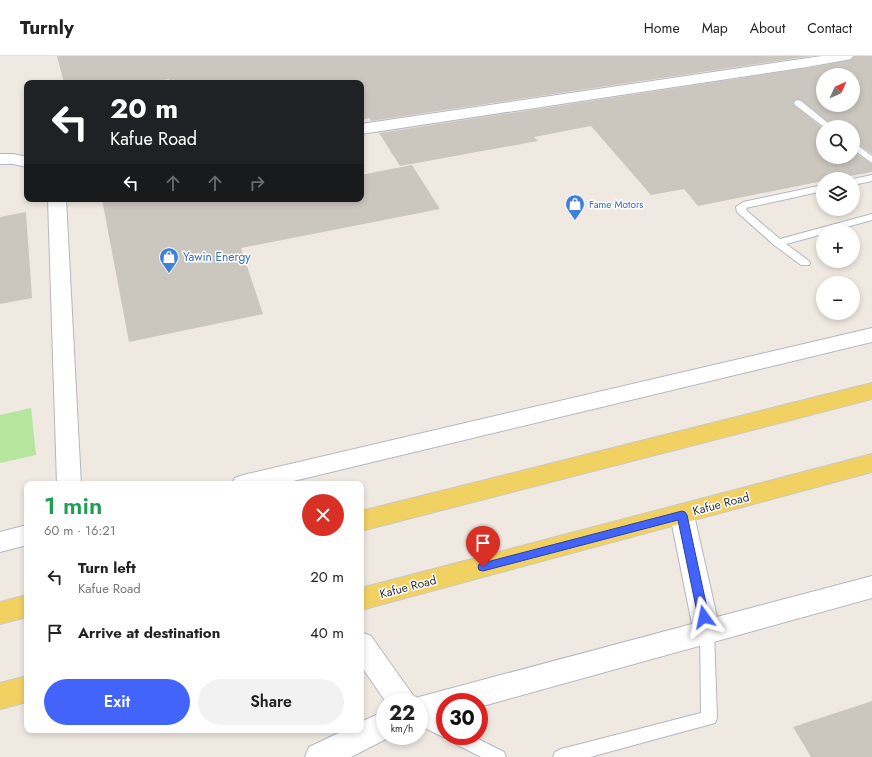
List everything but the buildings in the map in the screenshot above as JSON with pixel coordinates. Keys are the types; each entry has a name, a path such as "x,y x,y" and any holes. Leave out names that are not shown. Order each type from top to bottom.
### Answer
{"main road":[{"path":"364,520 872,391"},
{"name":"Kafue Road","path":"364,598 682,515 872,463"},
{"path":"0,613 24,607"},
{"path":"0,696 24,690"}],"street":[{"path":"364,128 803,60 846,56"},
{"path":"0,160 13,159 24,161"},
{"path":"57,202 69,481"},
{"path":"256,481 872,335"},
{"path":"682,515 707,632"},
{"path":"0,542 24,536"},
{"path":"482,693 872,587"},
{"path":"364,648 396,693"},
{"path":"320,757 376,729"}],"lane":[{"path":"798,103 820,120"},
{"path":"860,151 872,160"},
{"path":"860,181 872,178"},
{"path":"805,263 778,244 742,212 741,208 746,204 816,189"},
{"path":"778,244 872,217"},
{"path":"561,757 709,718 707,632"},
{"path":"474,745 498,757"}],"green space":[{"path":"31,408 36,455 0,463 0,415"}],"place":[{"name":"Fame Motors","path":"575,221"},
{"name":"Yawin Energy","path":"169,274"}],"route":[{"path":"483,567 682,515 704,617"}]}
